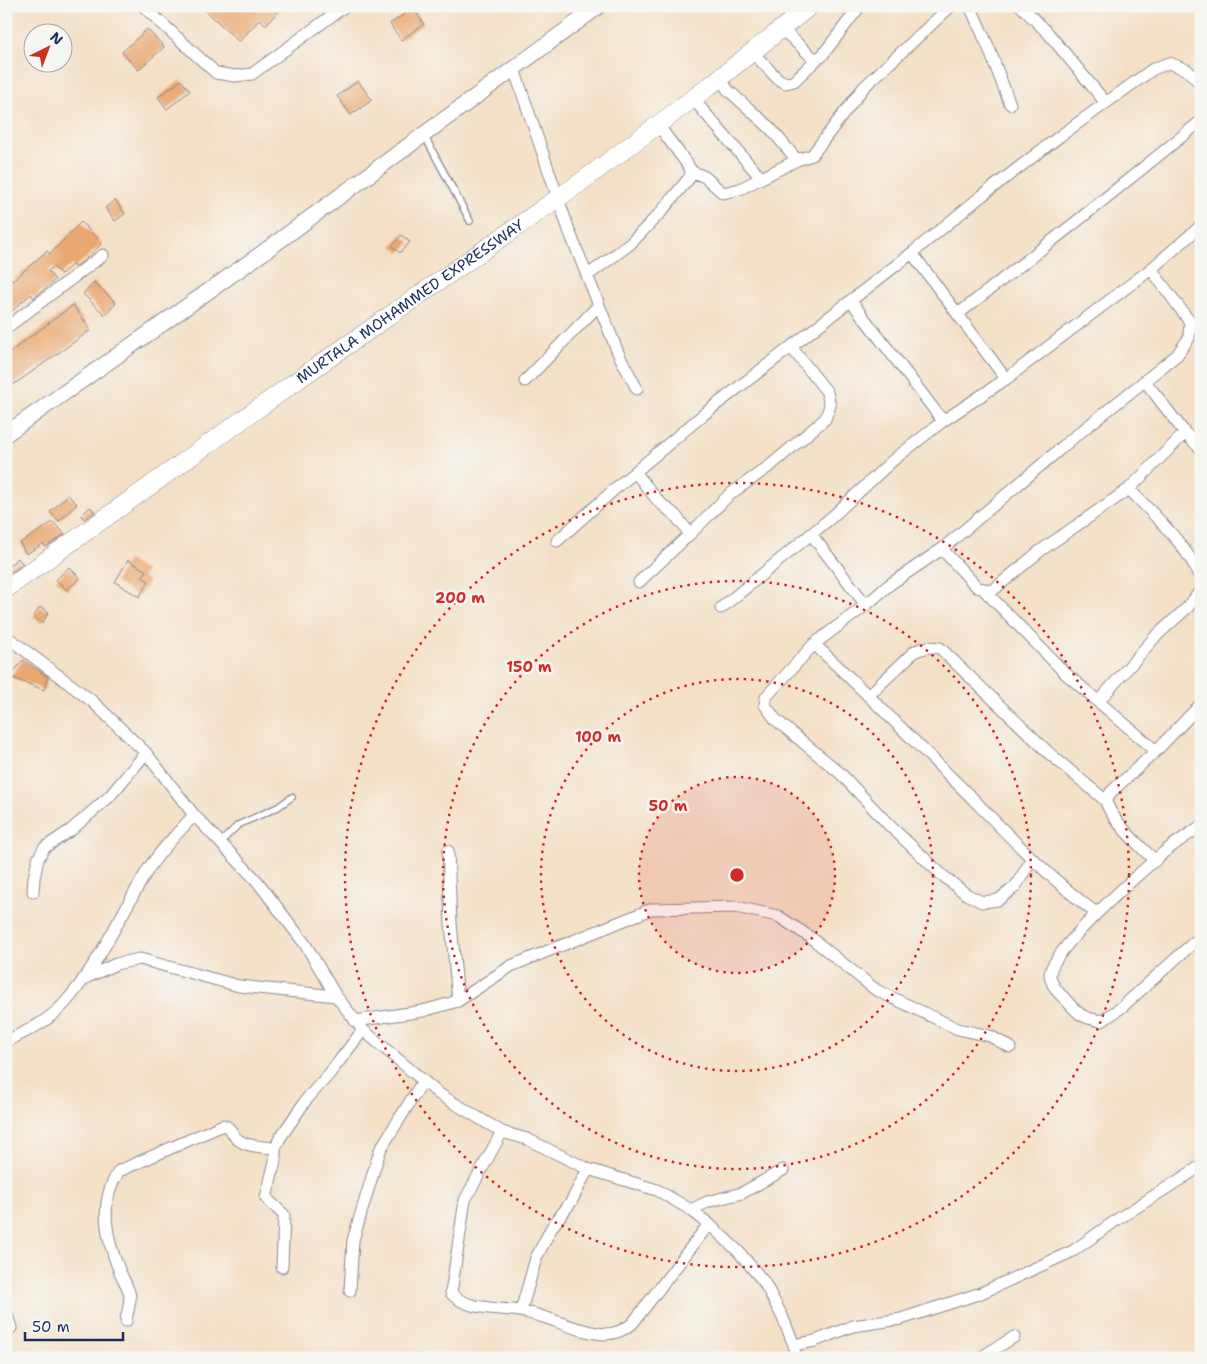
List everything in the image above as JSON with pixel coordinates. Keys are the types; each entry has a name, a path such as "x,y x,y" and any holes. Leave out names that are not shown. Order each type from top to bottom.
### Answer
{"main road":[{"path":"6,434 261,254 599,6"},
{"name":"MURTALA MOHAMMED EXPRESSWAY","path":"6,589 309,372 558,198 693,99 810,6"}],"street":[{"path":"143,6 216,73 235,76 252,74 345,6"},
{"path":"752,52 778,79 786,83 794,81 821,57 860,6"},
{"path":"691,171 705,177 724,193 740,189 797,160 812,155 864,87 951,6"},
{"path":"970,6 988,46 1010,104"},
{"path":"1021,6 1048,34 1106,103"},
{"path":"782,29 812,57 818,58"},
{"path":"557,541 703,415 851,301 979,198 1106,103 1153,70 1169,63 1187,70 1201,84"},
{"path":"514,69 558,198 599,305 619,355 637,389"},
{"path":"720,78 728,90 770,128 797,160"},
{"path":"693,99 761,178"},
{"path":"958,314 1201,121"},
{"path":"588,276 637,238 690,177 691,171 688,165 658,125"},
{"path":"721,608 811,534 892,461 943,420 1006,379 1151,270 1201,226"},
{"path":"912,253 1006,379"},
{"path":"6,328 103,254"},
{"path":"1032,859 1014,887 998,900 982,902 966,894 942,875 840,774 776,720 765,705 766,697 814,644 889,585 942,549 1073,438 1177,355 1189,338 1190,322 1151,270"},
{"path":"851,301 943,420"},
{"path":"524,381 599,305"},
{"path":"639,582 729,495 771,465 825,419 830,406 827,392 791,347"},
{"path":"1144,381 1201,449"},
{"path":"942,549 977,587 992,591 1040,551 1129,489 1185,432"},
{"path":"635,472 690,534"},
{"path":"1098,702 1155,637 1188,607 1200,591 1200,577 1194,564 1178,542 1129,489"},
{"path":"811,534 866,605"},
{"path":"984,590 1065,673 1156,751"},
{"path":"6,636 92,701 146,753 194,815 257,881 305,944 336,996 363,1030 438,1094 502,1132 526,1138 588,1168 657,1190 691,1210 738,1251 764,1282 782,1316 794,1345 796,1358"},
{"path":"814,644 868,694 1032,859 1069,893 1096,913"},
{"path":"868,694 915,651 940,648 1050,754 1106,801"},
{"path":"1155,861 1107,808 1106,801 1111,792 1156,751 1201,704"},
{"path":"34,892 34,878 38,859 44,848 71,830 109,797 146,753"},
{"path":"6,1041 35,1028 63,1005 83,979 114,932 150,866 194,815"},
{"path":"1201,826 1164,852 1096,913 1054,961 1050,975 1055,990 1074,1010 1085,1019 1102,1021 1122,1007 1201,936"},
{"path":"448,851 451,923 458,1001"},
{"path":"355,1021 423,1012 458,1001 511,966 652,909 736,907 778,916 810,937 876,990 958,1029 990,1036 1010,1047"},
{"path":"83,979 116,964 140,959 240,986 336,996"},
{"path":"282,1267 284,1215 266,1198 275,1160 275,1148 306,1100 330,1073 363,1030"},
{"path":"350,1291 354,1240 380,1150 423,1080"},
{"path":"126,1321 130,1296 119,1270 108,1235 105,1216 113,1180 119,1171 223,1125 230,1128 238,1140 261,1147 275,1148"},
{"path":"502,1132 465,1200 451,1293 456,1300 470,1305 521,1311 604,1334 619,1333 632,1324 709,1224"},
{"path":"794,1345 815,1341 853,1326 901,1319 981,1293 1073,1251 1118,1219 1201,1166"},
{"path":"521,1311 536,1258 552,1227 572,1202 588,1168"},
{"path":"691,1210 707,1202 742,1193 783,1170"},
{"path":"6,1312 11,1328"},
{"path":"980,1358 1014,1337"}],"lane":[{"path":"424,135 470,220"},
{"path":"220,843 238,825 285,803 292,797"}],"building":[{"path":"201,6 283,6 266,25 260,19 239,42"},
{"path":"413,8 424,24 401,40 390,24"},
{"path":"147,29 164,47 138,70 122,52"},
{"path":"181,80 190,91 167,109 158,97"},
{"path":"358,81 372,100 351,115 337,96"},
{"path":"115,200 125,214 115,221 105,208"},
{"path":"81,222 102,243 75,267 72,265 61,274 53,267 48,271 55,280 34,298 31,294 6,316 6,274 12,281 47,251 50,254"},
{"path":"401,235 410,242 400,253 392,246"},
{"path":"94,282 116,303 105,315 83,294"},
{"path":"73,305 91,330 6,390 6,355"},
{"path":"68,495 77,504 59,521 50,512"},
{"path":"90,507 95,512 85,519 81,516"},
{"path":"53,522 65,534 46,547 43,544 26,554 20,543"},
{"path":"18,558 23,564 6,576 6,568"},
{"path":"128,560 146,571 142,577 149,581 139,597 115,582"},
{"path":"69,567 80,578 67,590 56,580"},
{"path":"40,607 49,612 42,623 33,617"},
{"path":"23,660 48,677 44,690 10,677"}]}
